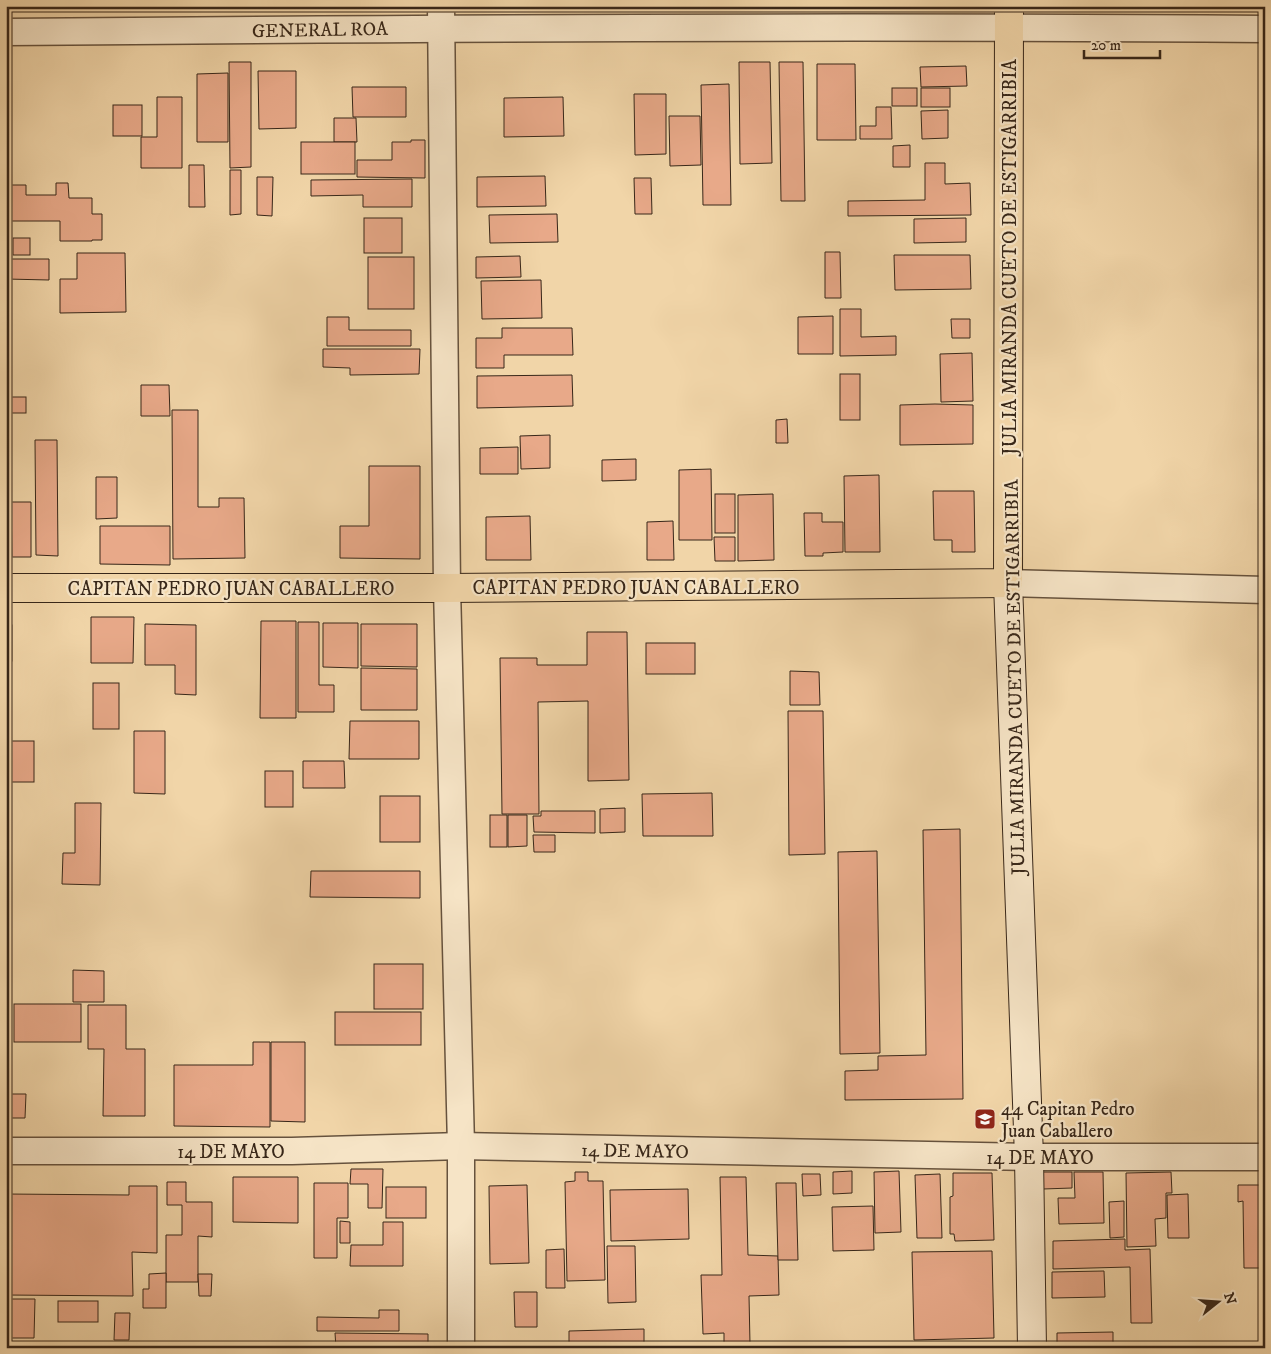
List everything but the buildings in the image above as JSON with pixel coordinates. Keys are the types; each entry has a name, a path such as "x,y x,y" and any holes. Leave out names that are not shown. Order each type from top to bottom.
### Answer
{"main road":[{"name":"JULIA MIRANDA CUETO DE ESTIGARRIBIA","path":"1009,17 1008,584 1029,1157 1032,1348"},
{"name":"CAPITAN PEDRO JUAN CABALLERO","path":"6,588 447,588 1008,584"}],"street":[{"name":"GENERAL ROA","path":"6,32 442,17 1009,17 1265,29"},
{"path":"442,17 447,588 461,1146 461,1348"},
{"name":"CAPITAN PEDRO JUAN CABALLERO","path":"1008,584 1265,590"},
{"name":"14 DE MAYO","path":"6,1151 292,1151 461,1146 1029,1157 1265,1157"}],"place":[{"name":"44 Capitan Pedro Juan Caballero","path":"985,1119"}]}
